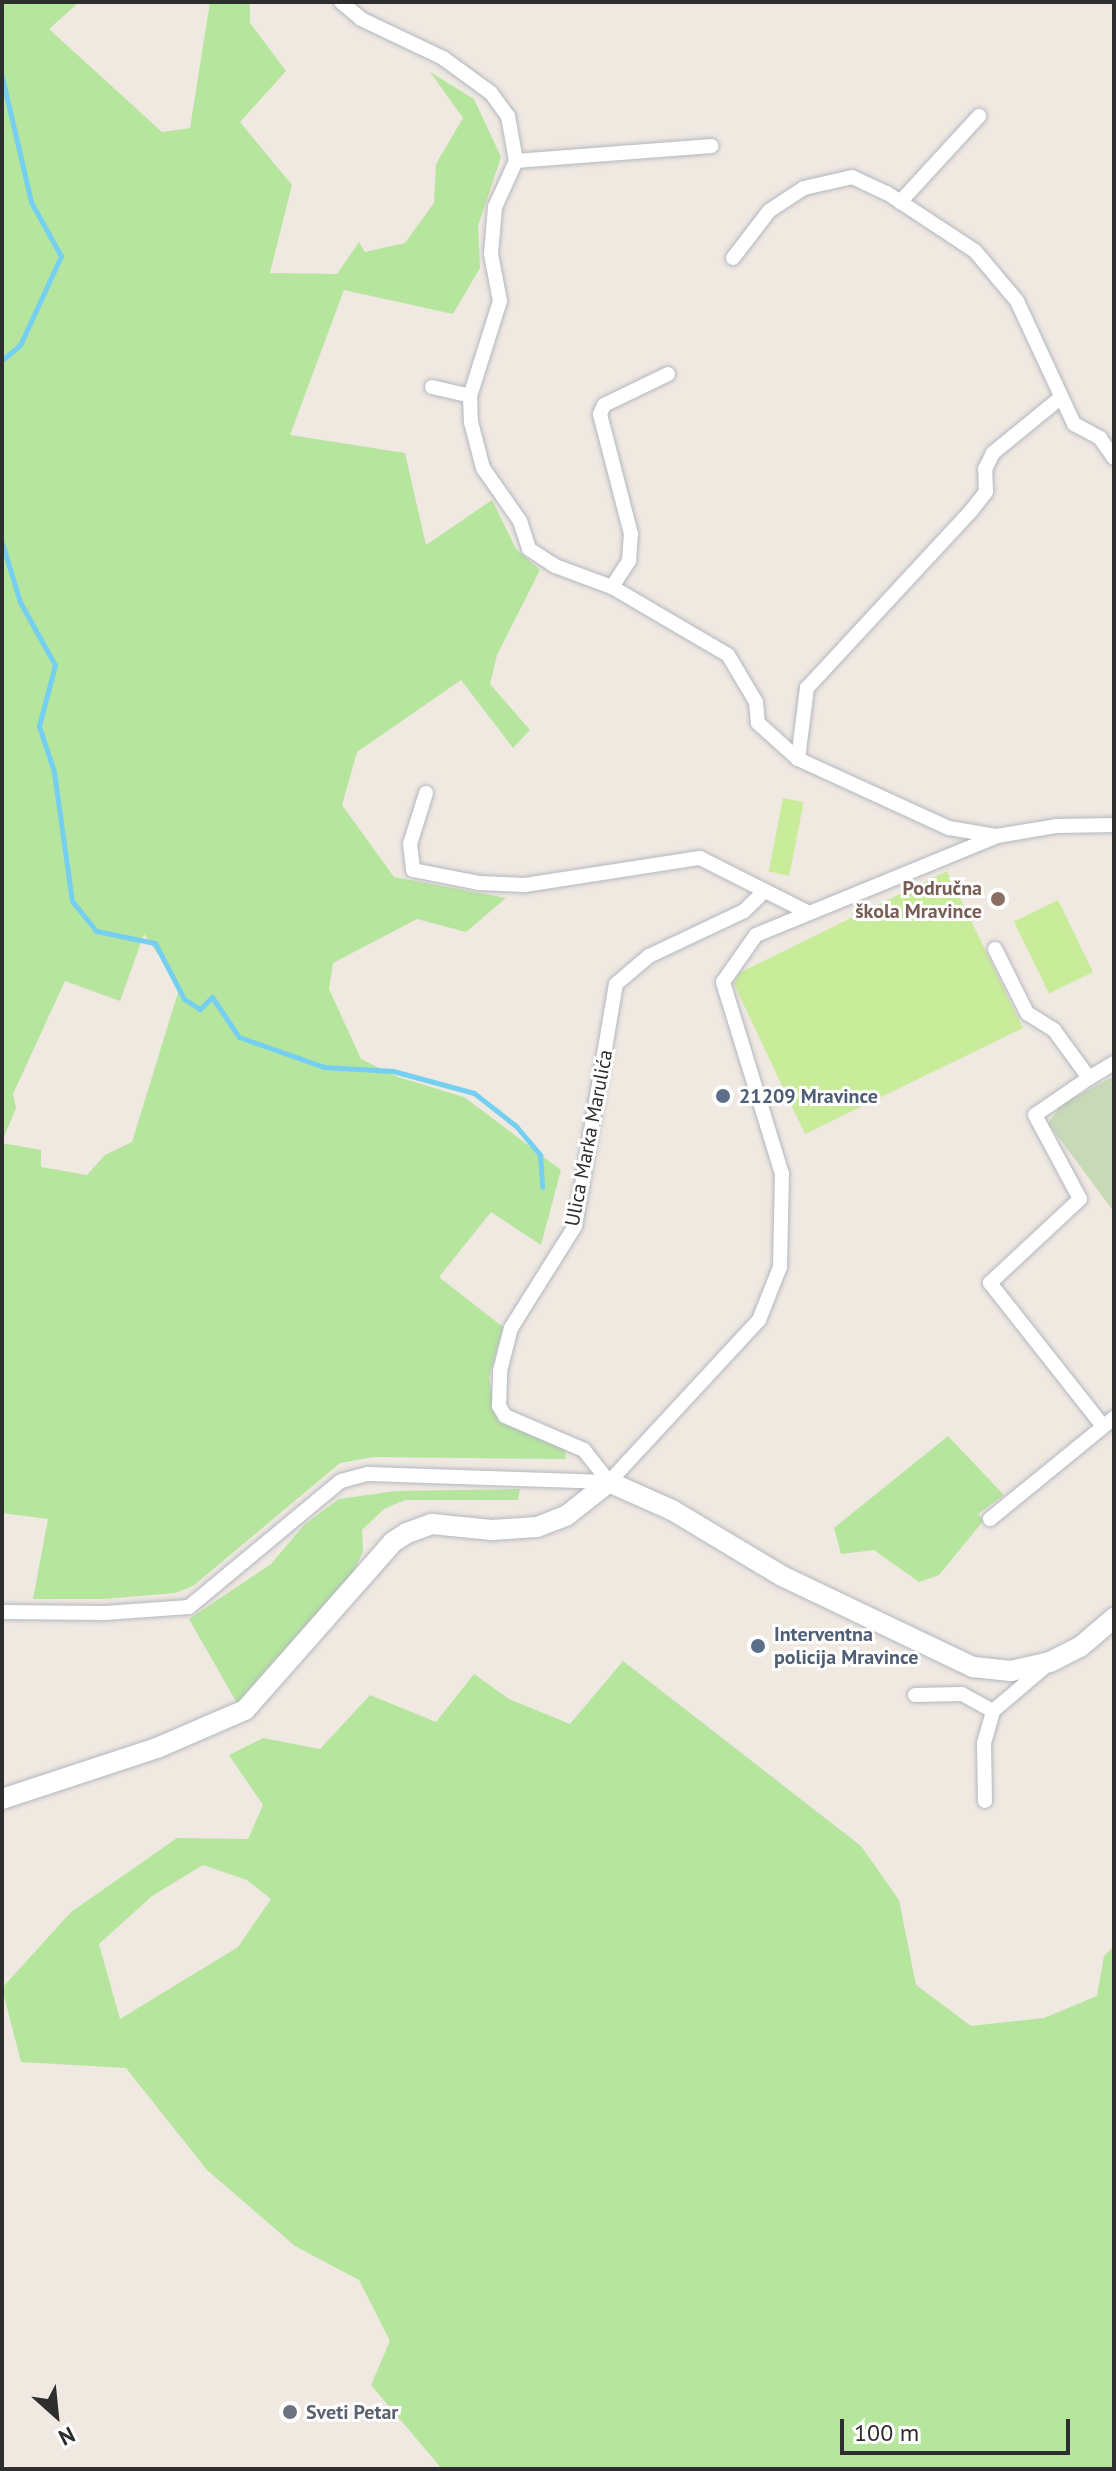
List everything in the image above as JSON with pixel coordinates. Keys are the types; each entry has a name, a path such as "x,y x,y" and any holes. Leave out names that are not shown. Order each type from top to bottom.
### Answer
{"main road":[{"name":"Ulica Marka Marulića","path":"609,1482 672,1510 760,1563 973,1667 1011,1671 1050,1662 1080,1647 1114,1618"},
{"path":"2,1799 157,1748 245,1710 393,1542 407,1533 432,1524 492,1530 537,1527 566,1516 609,1482"}],"street":[{"path":"341,2 361,19 443,58 491,93 508,116 516,161 495,207 491,254 500,301 470,396 483,468 520,521 529,549 555,566 612,587 728,655 756,702 758,723 798,759 949,828 997,836"},
{"path":"900,202 979,116"},
{"path":"516,161 711,146"},
{"path":"733,258 769,211 804,188 852,177 900,202 975,251 1017,301 1059,399 1074,424 1100,438 1114,458"},
{"path":"612,587 629,561 631,534 600,414 604,405 668,374"},
{"path":"432,387 470,396"},
{"path":"798,759 807,688 971,511 986,492 985,469 993,453 1059,399"},
{"path":"426,793 410,844 413,870 479,883 525,885 700,858 724,866 764,892 807,912"},
{"path":"2,1612 105,1613 189,1607 341,1481 368,1474 609,1482 759,1320 780,1267 782,1174 723,982 756,935 997,836 1057,826 1114,825"},
{"name":"Ulica Marka Marulića","path":"609,1482 584,1450 505,1416 499,1406 500,1371 511,1328 575,1226 616,984 649,956 744,911 764,892"},
{"path":"995,949 1027,1013 1054,1030 1089,1078"},
{"path":"990,1519 1108,1422 990,1283 1080,1199 1035,1115 1114,1063"},
{"path":"985,1801 984,1743 993,1711 1050,1662"},
{"path":"915,1695 962,1694 993,1711"}],"green space":[{"path":"2,2 79,2 49,29 162,132 190,128 210,2 250,2 250,23 286,71 240,122 292,185 270,273 337,274 359,242 365,252 405,243 434,203 436,164 463,118 430,72 474,99 501,157 478,226 480,268 453,314 344,290 290,435 405,453 426,545 492,500 516,549 540,570 497,655 490,684 530,730 513,748 461,680 357,752 342,805 394,877 506,898 466,932 417,919 333,963 329,989 361,1059 398,1077 464,1097 561,1170 541,1245 491,1212 439,1277 503,1327 489,1378 498,1421 565,1450 566,1459 374,1457 340,1463 193,1586 175,1593 104,1599 33,1599 48,1519 2,1513 2,1143 41,1150 41,1167 87,1175 105,1155 132,1142 180,986 144,934 120,1001 65,981 13,1094 16,1108 2,1142"},
{"path":"783,798 804,802 789,876 769,872"},
{"path":"947,871 1023,1028 805,1134 734,984 739,973"},
{"path":"1058,900 1093,972 1049,993 1014,921"},
{"path":"1114,1076 1114,1212 1048,1123 1061,1105"},
{"path":"948,1436 1004,1495 978,1514 984,1520 939,1575 919,1582 874,1550 841,1554 834,1528"},
{"path":"520,1489 518,1500 405,1500 384,1509 362,1530 363,1551 348,1584 270,1678 237,1703 189,1619 271,1564 304,1525 339,1499 396,1491"},
{"path":"623,1661 861,1846 899,1900 916,1985 971,2026 1044,2018 1097,1996 1104,1956 1114,1946 1114,2469 442,2469 371,2385 390,2341 359,2280 295,2246 207,2170 126,2068 21,2062 2,1988 71,1912 177,1838 248,1839 263,1805 229,1755 263,1738 320,1749 370,1695 436,1722 474,1674 509,1699 570,1724","holes":["203,1865 247,1880 271,1899 238,1947 120,2019 99,1944 152,1896"]}],"waterway":[{"path":"2,77 31,202 61,256 20,345 2,360"},
{"path":"2,543 20,602 55,665 39,726 54,772 72,901 96,931 155,943 184,999 200,1009 212,997 239,1037 324,1067 393,1071 474,1093 516,1126 540,1155 542,1187"}],"place":[{"name":"Područna škola Mravince","path":"998,899"},
{"name":"21209 Mravince","path":"723,1096"},
{"name":"Interventna policija Mravince","path":"758,1646"},
{"name":"Sveti Petar","path":"290,2412"}]}
